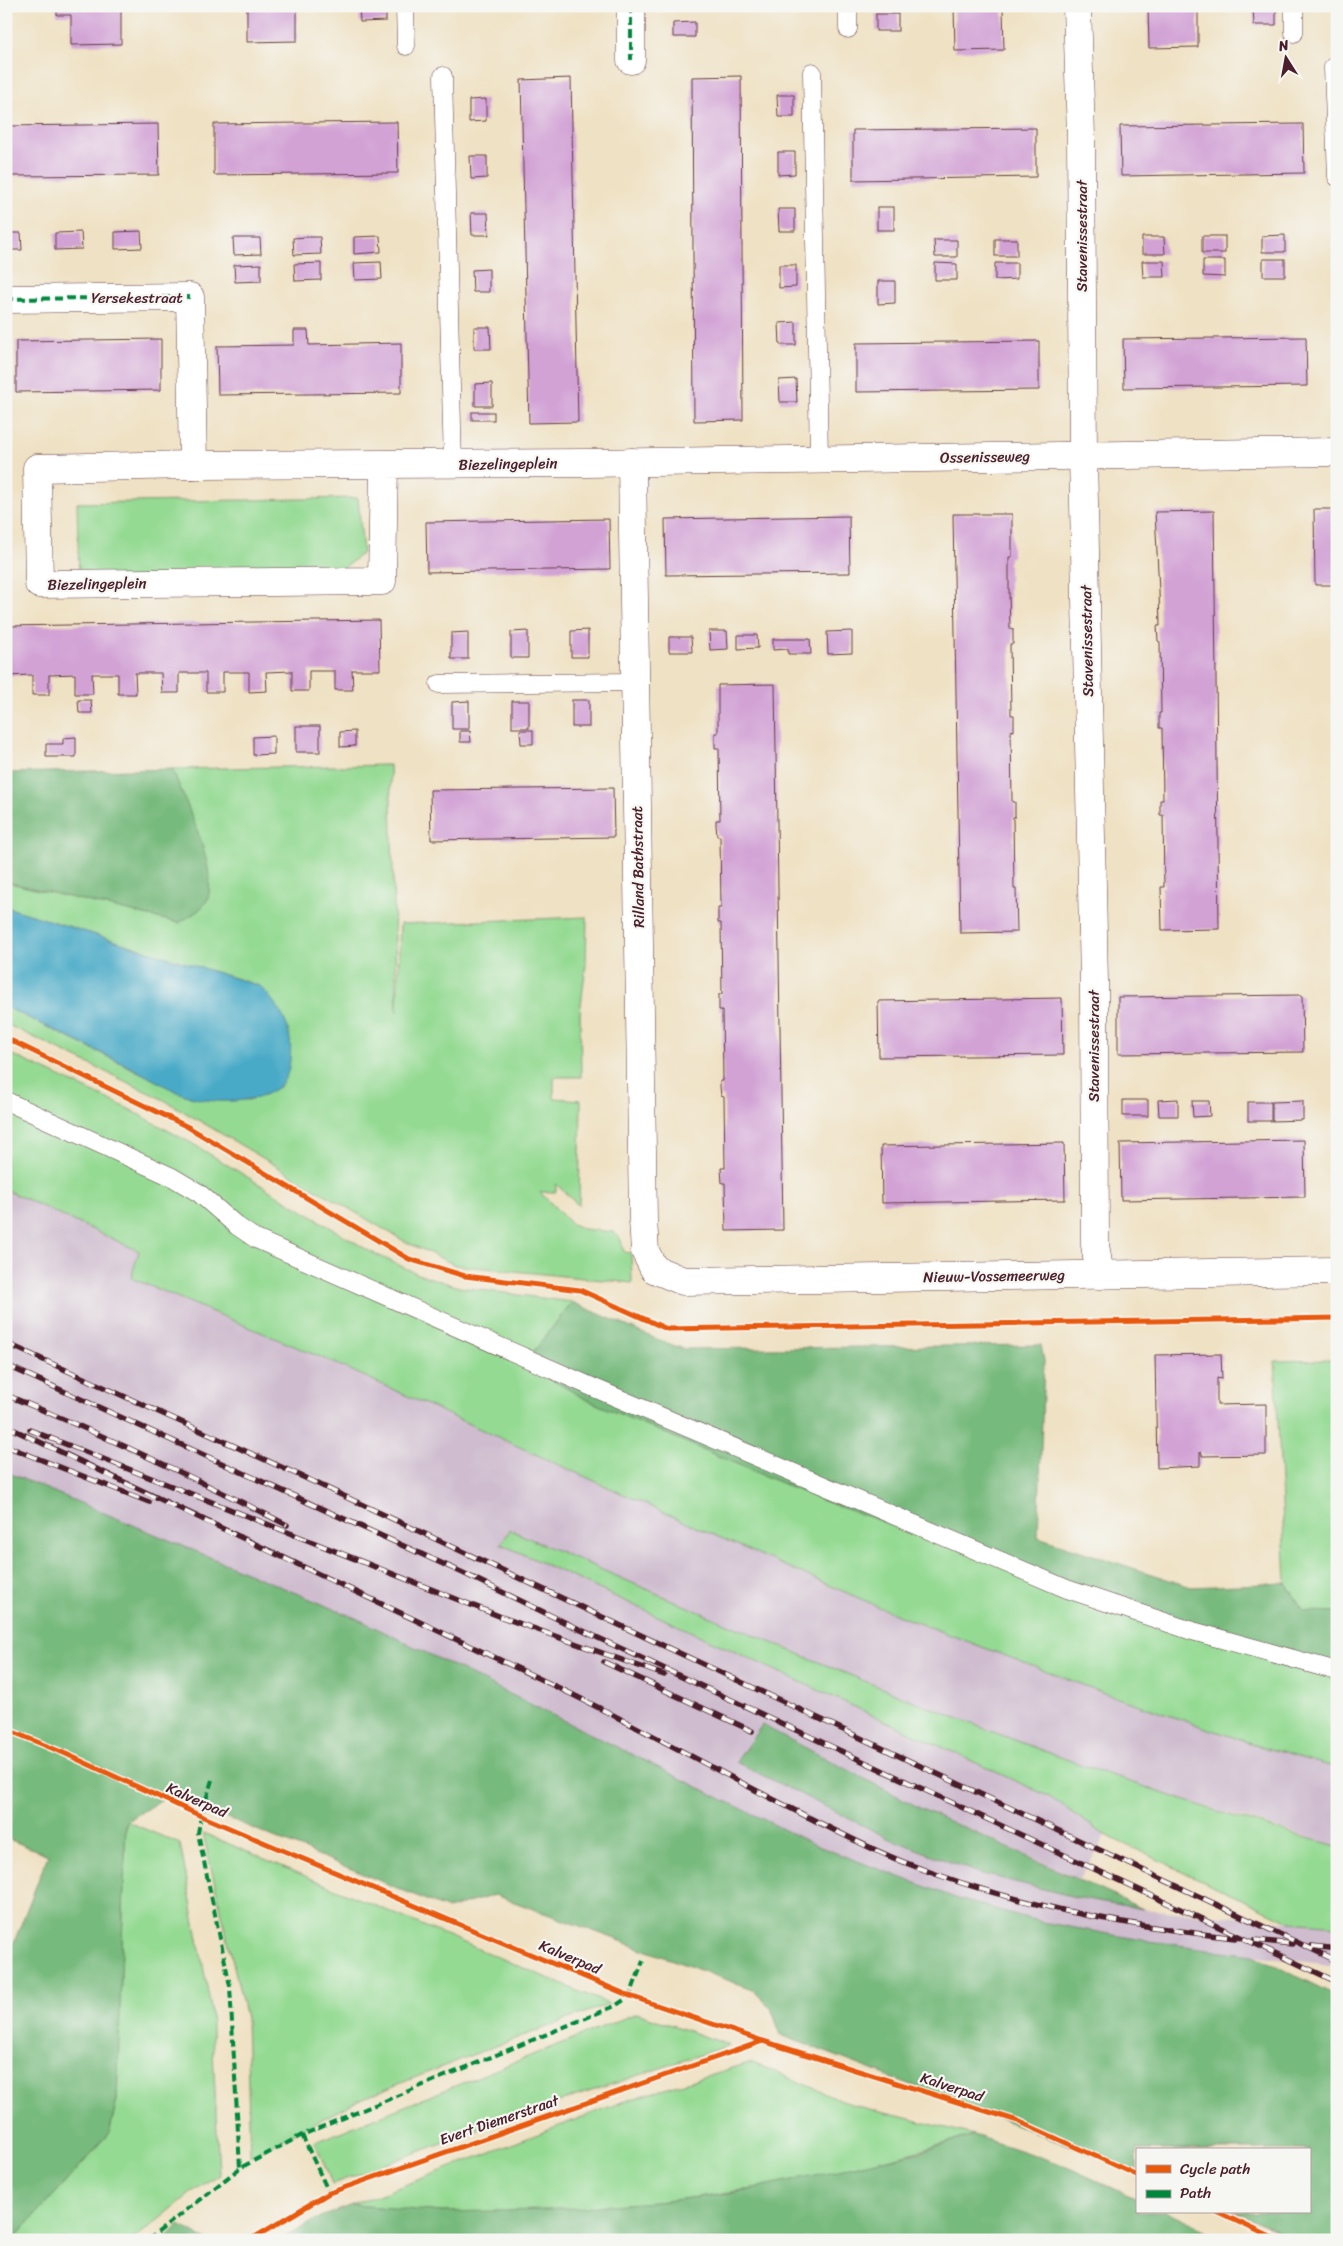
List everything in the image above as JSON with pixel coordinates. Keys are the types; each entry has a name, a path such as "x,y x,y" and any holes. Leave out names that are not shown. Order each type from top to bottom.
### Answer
{"street":[{"path":"631,6 631,60"},
{"name":"Stavenissestraat","path":"1078,6 1081,137 1083,455 1094,982 1095,1245 1100,1275"},
{"name":"Yersekestraat","path":"6,299 190,297 193,465"},
{"name":"Ossenisseweg","path":"632,462 1337,452"},
{"name":"Biezelingeplein","path":"384,465 382,581 39,584 37,468 632,462"},
{"name":"Rilland Bathstraat","path":"632,462 643,1220 645,1251 654,1269"},
{"name":"Nieuw-Vossemeerweg","path":"654,1269 683,1281 1337,1271"}],"lane":[{"path":"405,6 406,46"},
{"path":"848,6 848,29"},
{"path":"1294,6 1294,32"},
{"path":"1333,67 1337,177"},
{"path":"812,72 819,459"},
{"path":"443,76 453,465"},
{"path":"439,684 635,682"},
{"path":"6,1101 172,1177 199,1194 237,1226 256,1239 592,1387 1067,1589 1188,1630 1337,1671"}],"shaded area":[{"path":"6,1190 139,1251 131,1278 337,1364 698,1528 900,1616 1104,1693 1259,1746 1337,1768 1337,1846 1157,1792 997,1734 817,1663 502,1544 1048,1796 1105,1835 1098,1850 1079,1879 922,1809 762,1725 736,1762 888,1838 979,1873 1075,1897 1143,1909 1337,1926 1337,1966 1148,1941 1042,1922 958,1899 884,1873 815,1845 358,1619 6,1472"}],"green space":[{"path":"358,498 363,553 333,576 79,581 77,503"},
{"path":"390,765 397,1012 400,924 587,917 586,964 580,1013 581,1077 554,1077 554,1098 581,1100 579,1206 556,1184 556,1192 540,1192 570,1223 583,1229 614,1232 621,1240 624,1252 631,1253 632,1283 455,1265 404,1241 164,1100 6,1024 6,1007 190,1097 249,1100 281,1086 260,986 6,907 6,882 179,923 203,848 172,769"},
{"path":"172,769 198,834 208,869 210,885 208,898 196,912 179,923 6,882 6,773"},
{"path":"6,1052 127,1108 193,1144 371,1252 418,1274 459,1287 572,1302 531,1355 532,1368 587,1400 821,1500 1337,1664 1337,1768 1259,1746 1104,1693 900,1616 698,1528 337,1364 131,1278 139,1251 6,1190"},
{"path":"572,1302 661,1341 684,1349 1041,1345 1044,1361 1038,1537 1191,1587 1286,1583 1304,1611 1337,1612 1337,1664 1110,1601 821,1500 587,1400 532,1368 531,1355"},
{"path":"1337,1360 1337,1612 1304,1612 1286,1583 1275,1361"},
{"path":"6,1472 358,1619 815,1845 958,1899 1042,1922 1148,1941 1253,1955 1337,1996 1337,2240 1300,2240 1239,2214 1310,2214 1310,2148 1136,2148 1136,2171 781,2035 771,2008 752,1989 495,1895 448,1909 170,1794 126,1822 117,2100 109,2134 13,2240 6,2240 6,1963 48,1855 6,1838"},
{"path":"510,1530 794,1652 1009,1738 1209,1808 1337,1846 1337,1926 1291,1922 1105,1835 1048,1796 501,1544"},
{"path":"762,1725 922,1809 1143,1909 1075,1897 979,1873 888,1838 736,1762"},
{"path":"126,1821 180,1844 211,2008 219,2175 200,2186 133,2240 13,2240 109,2134 117,2100"},
{"path":"203,1833 609,2004 361,2099 250,2156 246,2018"},
{"path":"637,2013 729,2045 499,2122 332,2184 315,2142"},
{"path":"752,2062 853,2105 974,2135 844,2170 778,2184 645,2204 510,2212 443,2212 352,2205 622,2102"},
{"path":"974,2135 1058,2163 1136,2199 1136,2214 1170,2214 1226,2240 280,2240 323,2216 352,2205 443,2212 546,2210 667,2201 736,2192 920,2152"},
{"path":"179,2225 207,2240 163,2240"}],"water":[{"path":"6,907 260,986 276,1005 289,1032 289,1067 285,1080 276,1089 249,1099 217,1101 191,1097 6,1007"}],"building":[{"path":"57,6 121,6 121,44 71,45 71,15 57,15"},
{"path":"247,6 297,6 297,41 247,42"},
{"path":"359,6 386,6 386,21 360,22"},
{"path":"954,6 1003,6 1004,50 955,51"},
{"path":"1148,6 1198,6 1198,47 1149,48"},
{"path":"1253,8 1276,8 1276,25 1254,25"},
{"path":"6,10 9,10 9,27 6,27"},
{"path":"876,14 898,14 898,31 876,31"},
{"path":"695,22 695,37 673,37 673,23"},
{"path":"741,76 743,420 694,421 692,77"},
{"path":"571,78 578,422 529,423 521,80"},
{"path":"777,95 794,95 794,117 778,117"},
{"path":"486,99 486,121 469,122 469,100"},
{"path":"397,122 398,173 214,175 214,124"},
{"path":"158,124 159,175 6,176 6,126"},
{"path":"1303,124 1304,173 1121,176 1120,126"},
{"path":"1036,128 1036,177 853,180 853,130"},
{"path":"778,152 795,152 795,174 778,175"},
{"path":"470,156 487,156 487,178 471,179"},
{"path":"877,207 894,207 894,230 877,230"},
{"path":"778,209 795,209 795,231 779,231"},
{"path":"471,213 488,213 489,235 472,235"},
{"path":"141,231 142,248 115,249 115,232"},
{"path":"81,232 82,249 55,250 55,233"},
{"path":"6,233 21,233 22,250 6,250"},
{"path":"1285,235 1285,252 1262,252 1262,236"},
{"path":"380,236 381,252 354,254 354,237"},
{"path":"1202,236 1225,236 1225,253 1202,253"},
{"path":"320,237 321,254 294,255 293,238"},
{"path":"1142,237 1164,237 1165,254 1142,254"},
{"path":"233,238 260,238 261,254 234,255"},
{"path":"995,239 1017,239 1017,256 995,256"},
{"path":"934,240 957,240 957,257 935,257"},
{"path":"1263,259 1285,259 1285,276 1263,276"},
{"path":"1203,260 1225,260 1225,277 1203,276"},
{"path":"1142,261 1164,261 1165,277 1143,277"},
{"path":"381,262 382,279 355,280 354,263"},
{"path":"321,263 321,280 295,281 294,264"},
{"path":"935,263 957,264 957,280 935,280"},
{"path":"995,263 1017,263 1017,279 995,280"},
{"path":"261,264 261,281 235,282 234,265"},
{"path":"779,265 796,265 796,287 779,288"},
{"path":"489,269 489,292 473,292 472,270"},
{"path":"878,281 895,281 895,303 878,304"},
{"path":"796,322 796,345 780,345 779,323"},
{"path":"474,327 490,327 491,349 474,349"},
{"path":"294,330 308,330 309,345 401,343 401,393 218,395 217,346 294,345"},
{"path":"1306,337 1307,386 1124,388 1123,339"},
{"path":"161,339 161,390 16,392 16,341"},
{"path":"1039,341 1039,390 856,392 856,343"},
{"path":"796,379 797,402 780,402 779,380"},
{"path":"492,383 492,406 475,406 475,384"},
{"path":"472,412 494,412 494,420 472,420"},
{"path":"1314,509 1337,509 1337,585 1315,585"},
{"path":"1214,511 1219,929 1162,930 1161,887 1164,887 1163,815 1160,815 1160,800 1163,800 1162,728 1159,728 1159,713 1161,713 1160,642 1158,641 1157,626 1160,626 1155,512"},
{"path":"953,514 1012,514 1012,557 1009,557 1009,593 1010,628 1013,629 1013,644 1010,644 1011,715 1014,715 1014,731 1011,730 1012,802 1015,802 1015,817 1013,817 1014,889 1016,889 1017,932 960,933"},
{"path":"849,516 850,573 666,575 665,519"},
{"path":"609,519 610,569 427,572 426,522"},
{"path":"379,620 380,670 352,670 353,690 335,690 335,671 309,671 309,691 292,691 292,671 266,672 267,691 249,692 249,672 223,672 223,692 206,692 206,673 179,673 179,693 162,693 161,673 135,673 136,694 118,694 118,674 92,674 93,694 75,694 75,674 49,675 49,695 32,695 32,675 6,676 6,626"},
{"path":"588,630 588,657 571,657 571,631"},
{"path":"528,631 528,658 511,658 511,632"},
{"path":"709,631 727,631 728,649 710,650"},
{"path":"852,631 852,653 828,654 827,632"},
{"path":"468,632 468,659 451,659 451,633"},
{"path":"738,635 757,635 758,648 738,649"},
{"path":"669,637 691,637 692,652 669,652"},
{"path":"773,639 810,639 811,654 788,654 788,649 773,650"},
{"path":"775,684 783,1230 726,1231 725,1183 722,1183 721,1168 725,1168 724,1097 721,1096 720,1086 720,1081 723,1081 722,1010 719,1010 719,994 722,994 721,923 718,923 718,908 721,908 720,836 717,836 716,825 716,820 720,820 719,748 715,748 715,733 718,733 718,685"},
{"path":"78,700 91,700 92,713 79,713"},
{"path":"572,700 589,700 589,727 572,727"},
{"path":"469,701 469,729 452,729 452,702"},
{"path":"512,701 529,701 529,728 512,728"},
{"path":"296,726 320,726 320,752 296,752"},
{"path":"520,730 533,730 533,744 521,744"},
{"path":"355,731 355,746 340,747 340,732"},
{"path":"460,731 470,731 471,742 460,742"},
{"path":"274,736 274,754 253,755 253,737"},
{"path":"76,737 76,757 46,757 46,744 63,744 63,738"},
{"path":"613,788 614,837 431,840 430,790"},
{"path":"1302,995 1303,1052 1118,1054 1118,997"},
{"path":"1062,998 1063,1055 879,1057 878,1001"},
{"path":"1178,1099 1178,1116 1159,1116 1158,1100"},
{"path":"1123,1100 1148,1100 1148,1116 1123,1116"},
{"path":"1192,1101 1209,1101 1210,1116 1193,1117"},
{"path":"1303,1101 1303,1120 1272,1121 1272,1102"},
{"path":"1248,1102 1271,1102 1271,1121 1248,1121"},
{"path":"1304,1140 1305,1197 1121,1200 1120,1143"},
{"path":"1064,1143 1065,1200 882,1203 881,1146"},
{"path":"1221,1354 1222,1379 1217,1378 1217,1405 1266,1404 1266,1455 1202,1456 1200,1452 1200,1466 1157,1468 1155,1355"}],"railway":[{"path":"6,1343 301,1476 1337,1961"},
{"path":"6,1365 463,1573 564,1622 1337,1982"},
{"path":"6,1395 148,1457 287,1525"},
{"path":"6,1426 559,1688 773,1799 889,1856 982,1889 1065,1911 1150,1927 1235,1938"},
{"path":"30,1430 499,1616 664,1675"},
{"path":"6,1446 149,1502"},
{"path":"604,1662 752,1731"},
{"path":"1255,1940 1292,1944"},
{"path":"1312,1946 1337,1949"}],"marked path":[{"path":"631,6 631,60"},
{"path":"6,299 190,297"},
{"path":"212,1780 198,1833 230,1986 240,2168"},
{"path":"148,2240 240,2168 302,2135 615,2006 630,1996 643,1961"},
{"path":"302,2135 329,2193"}],"cycle path":[{"path":"6,1038 188,1127 409,1259 465,1276 580,1290 667,1329 1337,1318"},
{"name":"Kalverpad","path":"6,1729 66,1754 201,1816 630,1996 763,2041 1018,2121 1136,2175"},
{"name":"Evert Diemerstraat","path":"250,2240 329,2193 763,2041"},
{"path":"1221,2214 1277,2240"}]}
